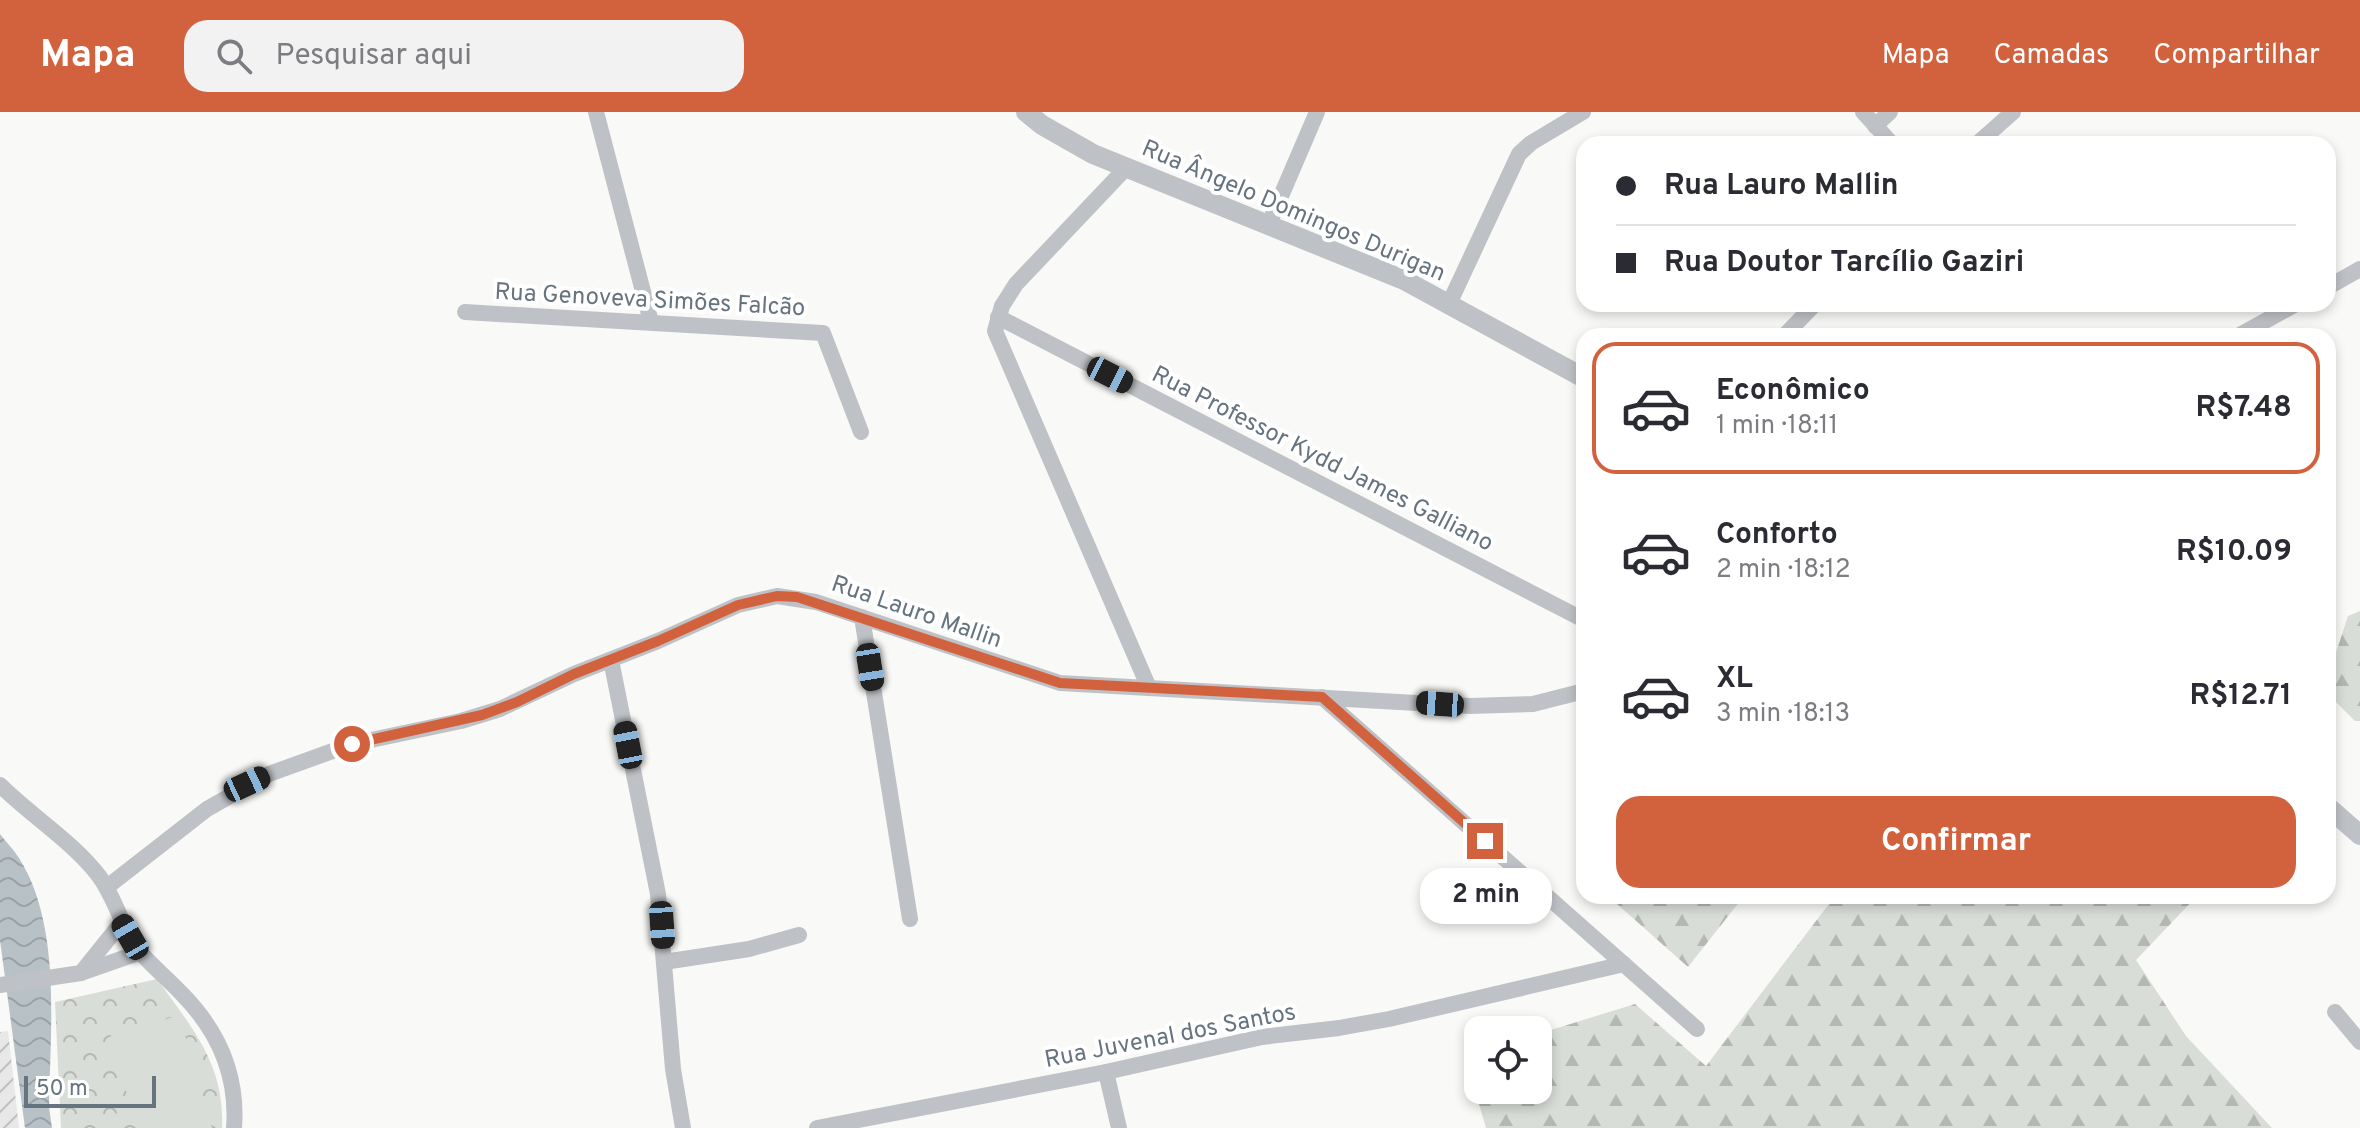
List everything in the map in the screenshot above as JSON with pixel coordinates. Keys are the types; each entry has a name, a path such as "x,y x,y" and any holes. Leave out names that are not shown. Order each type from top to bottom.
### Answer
{"street":[{"path":"596,112 651,322"},
{"name":"Rua Ângelo Domingos Durigan","path":"1026,112 1069,142 1126,168 1375,267 1576,374"},
{"path":"1269,224 1317,112"},
{"path":"1449,304 1519,154 1531,143 1583,112"},
{"path":"1863,112 1882,119 1898,136"},
{"path":"1986,136 2013,112"},
{"path":"1126,168 1016,284 998,317 995,331 1149,688"},
{"path":"2336,282 2360,269"},
{"name":"Rua Genoveva Simões Falcão","path":"465,312 823,333 861,432"},
{"path":"1792,328 1807,312"},
{"path":"2252,328 2282,312"},
{"name":"Rua Professor Kydd James Galliano","path":"998,317 1576,616"},
{"name":"Rua Lauro Mallin","path":"107,887 207,809 269,774 352,744 482,715 681,631 718,612 758,599 797,597 1045,679 1074,684 1470,706 1555,700 1576,693"},
{"path":"862,617 910,919"},
{"path":"611,660 658,894 673,1069 683,1128"},
{"path":"1322,697 1697,1029"},
{"path":"0,785 88,863 107,887 122,922 141,952 199,1013 222,1047 233,1092 234,1128"},
{"path":"2336,814 2360,835"},
{"path":"81,973 122,922"},
{"path":"664,962 749,949 799,935"},
{"path":"0,985 60,978 141,952"},
{"name":"Rua Juvenal dos Santos","path":"817,1128 1106,1072 1262,1037 1389,1019 1624,964"},
{"path":"2335,1012 2360,1042"},
{"path":"1106,1072 1119,1128"}],"shaded area":[{"path":"8,1031 19,1128 0,1128 0,1032"}],"green space":[{"path":"2360,611 2360,721 2355,721 2336,702 2336,653 2348,616"},
{"path":"1617,904 1738,904 1688,967"},
{"path":"1829,904 2189,904 2136,960 2186,1036 2272,1128 1486,1128 1479,1104 1552,1104 1552,1030 1635,1004 1706,1066"},
{"path":"157,979 194,1031 212,1066 222,1105 222,1128 61,1128 55,1002"},
{"path":"179,1015 212,1128 137,1128 110,1036"},
{"path":"116,1113 121,1128 96,1128 93,1122"}],"water":[{"path":"0,834 19,858 33,885 48,946 51,1012 49,1107 52,1128 25,1128 0,940"}],"route":[{"path":"352,744 482,715 681,631 718,612 758,599 797,597 1060,683 1322,697 1485,841"}]}
